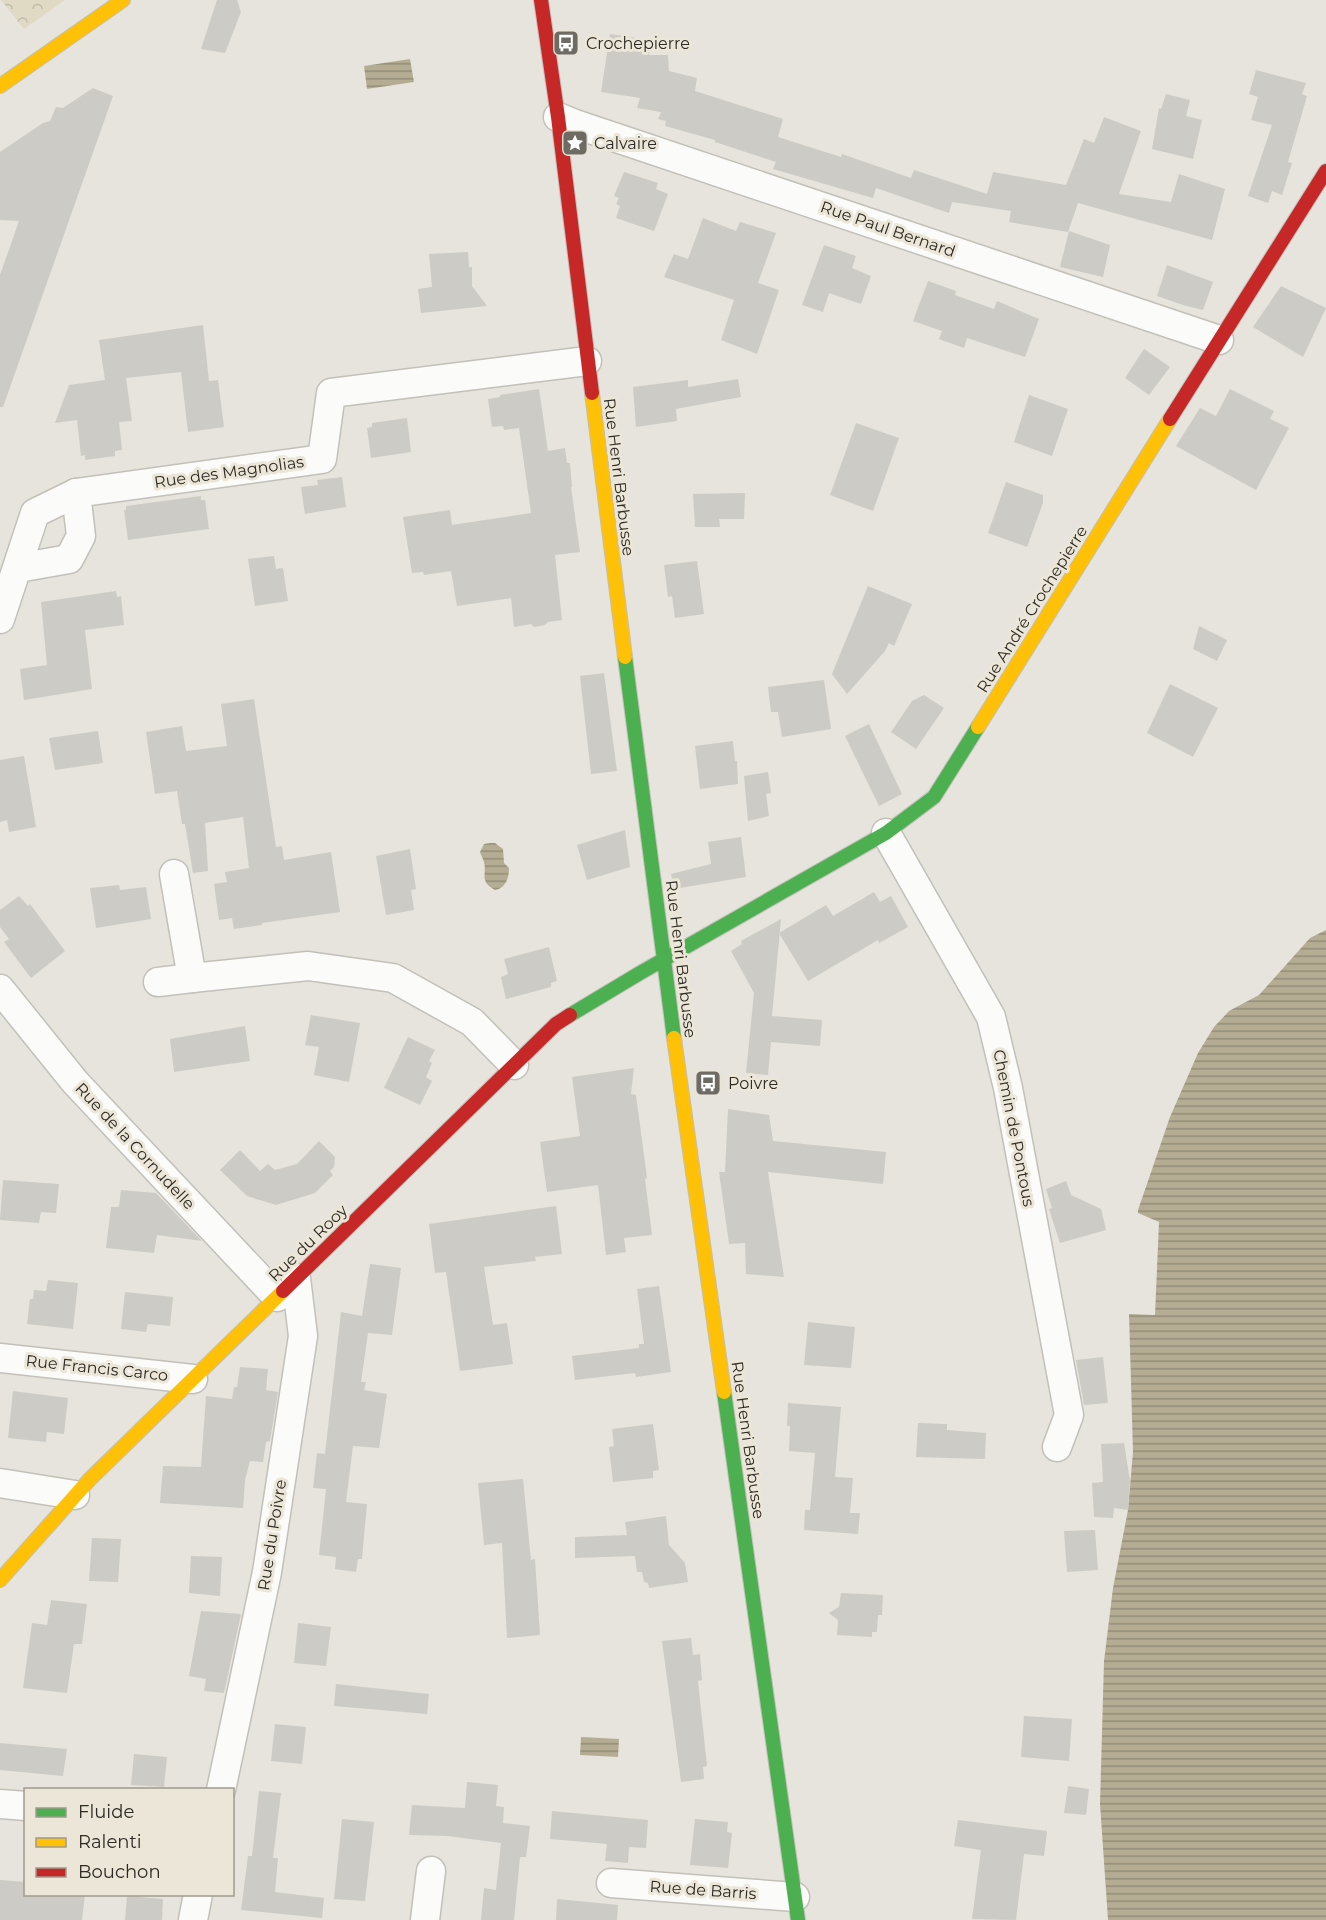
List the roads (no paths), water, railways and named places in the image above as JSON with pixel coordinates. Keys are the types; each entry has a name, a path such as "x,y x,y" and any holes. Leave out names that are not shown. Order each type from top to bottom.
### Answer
{"main road":[{"path":"0,86 123,0"},
{"name":"Rue Henri Barbusse","path":"541,0 558,117 663,960 797,1908"},
{"name":"Rue André Crochepierre","path":"663,960 886,833 934,797 1326,171"},
{"name":"Rue du Rooy","path":"0,1580 75,1495 556,1024 663,960"}],"street":[{"name":"Rue Paul Bernard","path":"558,117 1219,340"},
{"name":"Rue des Magnolias","path":"0,619 35,513 76,493 322,459 330,393 587,361"},
{"path":"18,568 69,559 81,536 76,493"},
{"name":"Chemin de Pontous","path":"886,833 992,1017 1008,1088 1069,1415 1057,1447"},
{"path":"174,874 192,978"},
{"path":"158,982 308,966 393,978 472,1022 514,1065"},
{"name":"Rue de la Cornudelle","path":"0,989 75,1082 287,1288"},
{"name":"Rue du Poivre","path":"221,1788 267,1572 303,1336 287,1288"},
{"name":"Rue Francis Carco","path":"0,1358 193,1379"},
{"path":"0,1483 75,1495"},
{"path":"0,1804 24,1806"},
{"path":"425,1920 431,1871"},
{"name":"Rue de Barris","path":"611,1883 797,1908"},
{"path":"193,1920 198,1896"}],"place":[{"name":"Crochepierre","path":"566,43"},
{"name":"Calvaire","path":"575,143"},
{"name":"Poivre","path":"708,1083"}]}
